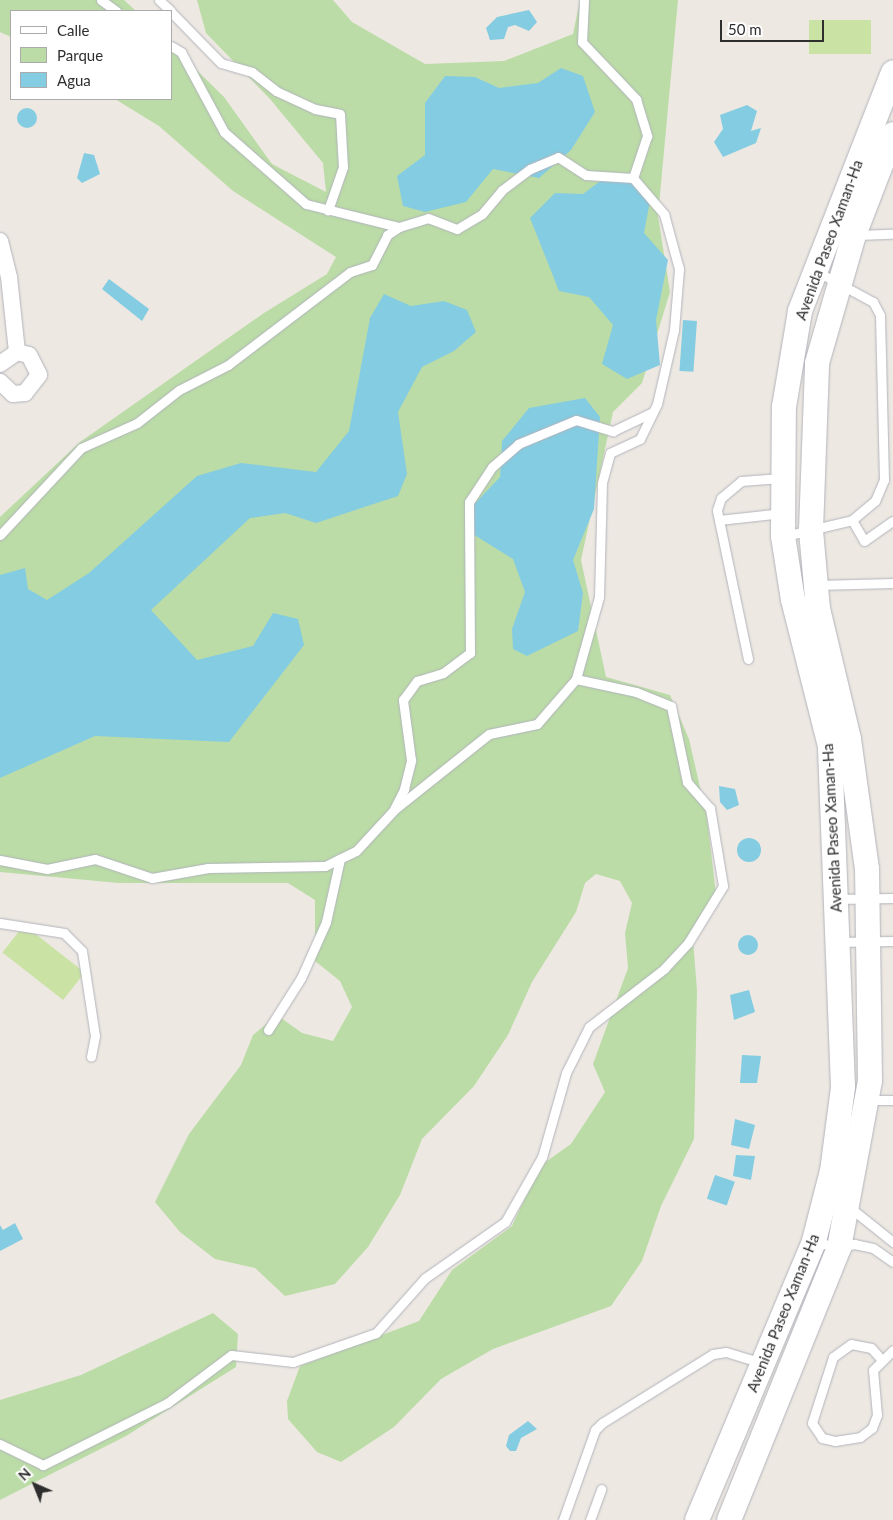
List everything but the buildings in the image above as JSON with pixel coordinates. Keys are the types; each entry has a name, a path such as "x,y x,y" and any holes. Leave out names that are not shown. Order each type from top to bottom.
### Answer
{"main road":[{"name":"Avenida Paseo Xaman-Ha","path":"697,1520 814,1241 832,1171 843,1087 836,899 839,743 793,600 783,536 784,407 800,312 893,73"},
{"name":"Avenida Paseo Xaman-Ha","path":"729,1520 839,1248 855,1175 867,1100 868,897 839,743 818,609 811,530 816,363 838,283 854,235 892,139"},
{"path":"832,1171 855,1175"}],"street":[{"path":"0,241 9,277 17,352"},
{"path":"0,364 17,352"},
{"path":"0,382 13,394 35,386 37,364 17,352"}],"lane":[{"path":"101,0 115,10"},
{"path":"160,0 169,10"},
{"path":"584,0 582,42 636,99 647,136 633,178"},
{"path":"172,13 221,63 252,72 276,91 315,109 340,114 343,167 328,210"},
{"path":"172,47 182,52 224,132 306,204 400,228"},
{"path":"0,535 81,448 137,423 178,390 228,365 350,272 372,266 387,235 400,228 428,218 456,229 482,214 502,190 530,169 558,157 586,175 633,178 664,214 679,269 674,330 653,412 640,439 610,454 602,483 598,597 576,679 537,724 488,734 393,811 356,850 325,866 208,868 152,878 95,859 47,869 0,860"},
{"path":"854,235 893,234"},
{"path":"783,536 852,520 875,501 884,480 880,314 873,302 816,270"},
{"path":"393,811 411,760 403,700 418,681 443,672 470,653 470,502 492,467 518,444 576,420 613,431 653,412"},
{"path":"748,659 719,520 720,498 741,481 783,478"},
{"path":"719,520 783,513"},
{"path":"852,520 864,541 893,521"},
{"path":"817,585 893,583"},
{"path":"0,1444 42,1465 168,1403 232,1355 293,1362 376,1333 425,1278 505,1222 542,1157 566,1073 589,1027 664,969 688,942 723,886 710,808 687,782 671,706 636,692 576,679"},
{"path":"268,1030 301,978 326,922 340,859"},
{"path":"836,899 893,898"},
{"path":"0,924 64,933 82,951 95,1036 91,1057"},
{"path":"837,942 893,941"},
{"path":"867,1100 893,1100"},
{"path":"848,1206 893,1242"},
{"path":"814,1241 839,1248 854,1244 873,1248 893,1262"},
{"path":"881,1358 871,1348 851,1344 833,1357 812,1423 822,1438 835,1441 860,1437 872,1428 877,1415 872,1376 881,1358 893,1350"},
{"path":"563,1520 595,1430 602,1423 713,1354 726,1352 763,1363"},
{"path":"590,1520 601,1488"}],"green space":[{"path":"0,0 124,0 135,10 10,10 10,37 0,32"},
{"path":"197,0 333,0 352,22 425,64 504,61 573,34 580,0 678,0 658,216 670,292 642,383 613,412 581,560 606,677 670,695 689,739 707,818 716,894 693,939 697,991 694,1139 661,1206 642,1261 611,1306 493,1349 441,1379 394,1427 341,1462 317,1452 288,1419 287,1401 300,1366 419,1321 452,1270 512,1226 540,1166 571,1144 605,1092 593,1064 628,968 625,933 632,903 620,881 596,874 585,883 576,912 532,982 508,1035 474,1086 422,1139 400,1195 368,1247 335,1284 285,1296 255,1268 215,1259 180,1232 155,1202 189,1134 241,1065 253,1035 277,1015 302,1033 333,1041 352,1007 340,981 315,961 315,900 288,883 119,883 0,872 0,517 80,442 264,313 327,274 336,257 233,191 159,126 117,100 172,100 172,46 224,97 272,164 326,192 323,163 270,99 206,33"},
{"path":"809,20 871,20 871,54 809,54"},
{"path":"24,925 85,972 63,1000 2,953"},
{"path":"213,1313 238,1334 236,1367 126,1436 0,1500 0,1400 81,1375"}],"water":[{"path":"529,10 537,22 529,31 515,25 508,27 504,39 490,40 486,28 497,17"},
{"path":"561,68 583,76 595,112 571,150 539,178 493,169 466,202 425,212 403,206 397,176 425,155 425,103 445,76 475,77 499,88 538,83"},
{"path":"747,105 757,111 751,131 761,128 756,143 723,157 714,142 723,129 720,115"},
{"path":"27,108 34,111 37,118 34,125 27,128 20,125 17,118 20,111"},
{"path":"84,153 94,155 100,174 82,183 77,178"},
{"path":"603,179 634,180 650,201 644,233 668,260 656,320 660,365 627,379 602,364 613,325 589,297 559,291 530,218 555,193 583,194"},
{"path":"109,279 149,309 142,321 102,289"},
{"path":"384,294 411,306 444,301 467,310 476,332 454,351 422,367 398,412 407,474 398,496 316,523 285,513 250,518 151,610 197,660 253,646 273,613 298,619 304,645 229,742 95,736 0,778 0,575 25,568 28,589 47,600 89,573 197,476 241,463 316,472 349,431 370,318"},
{"path":"683,320 697,321 693,372 679,371"},
{"path":"585,398 600,417 594,509 573,560 583,593 578,631 527,656 513,649 512,629 525,592 513,559 468,531 467,512 500,477 502,441 529,408"},
{"path":"719,786 735,789 739,805 727,810 720,802"},
{"path":"749,838 758,841 761,850 758,859 749,862 740,859 737,850 740,841"},
{"path":"748,935 755,938 758,945 755,952 748,955 741,952 738,945 741,938"},
{"path":"749,990 755,1012 734,1020 730,995"},
{"path":"742,1055 761,1056 757,1083 740,1083"},
{"path":"735,1119 755,1125 749,1149 731,1145"},
{"path":"736,1155 755,1156 751,1180 733,1176"},
{"path":"715,1175 735,1182 727,1205 707,1199"},
{"path":"15,1223 23,1239 0,1251 0,1225 3,1230"},
{"path":"528,1421 537,1429 521,1438 516,1451 510,1451 506,1446 509,1435"}]}
